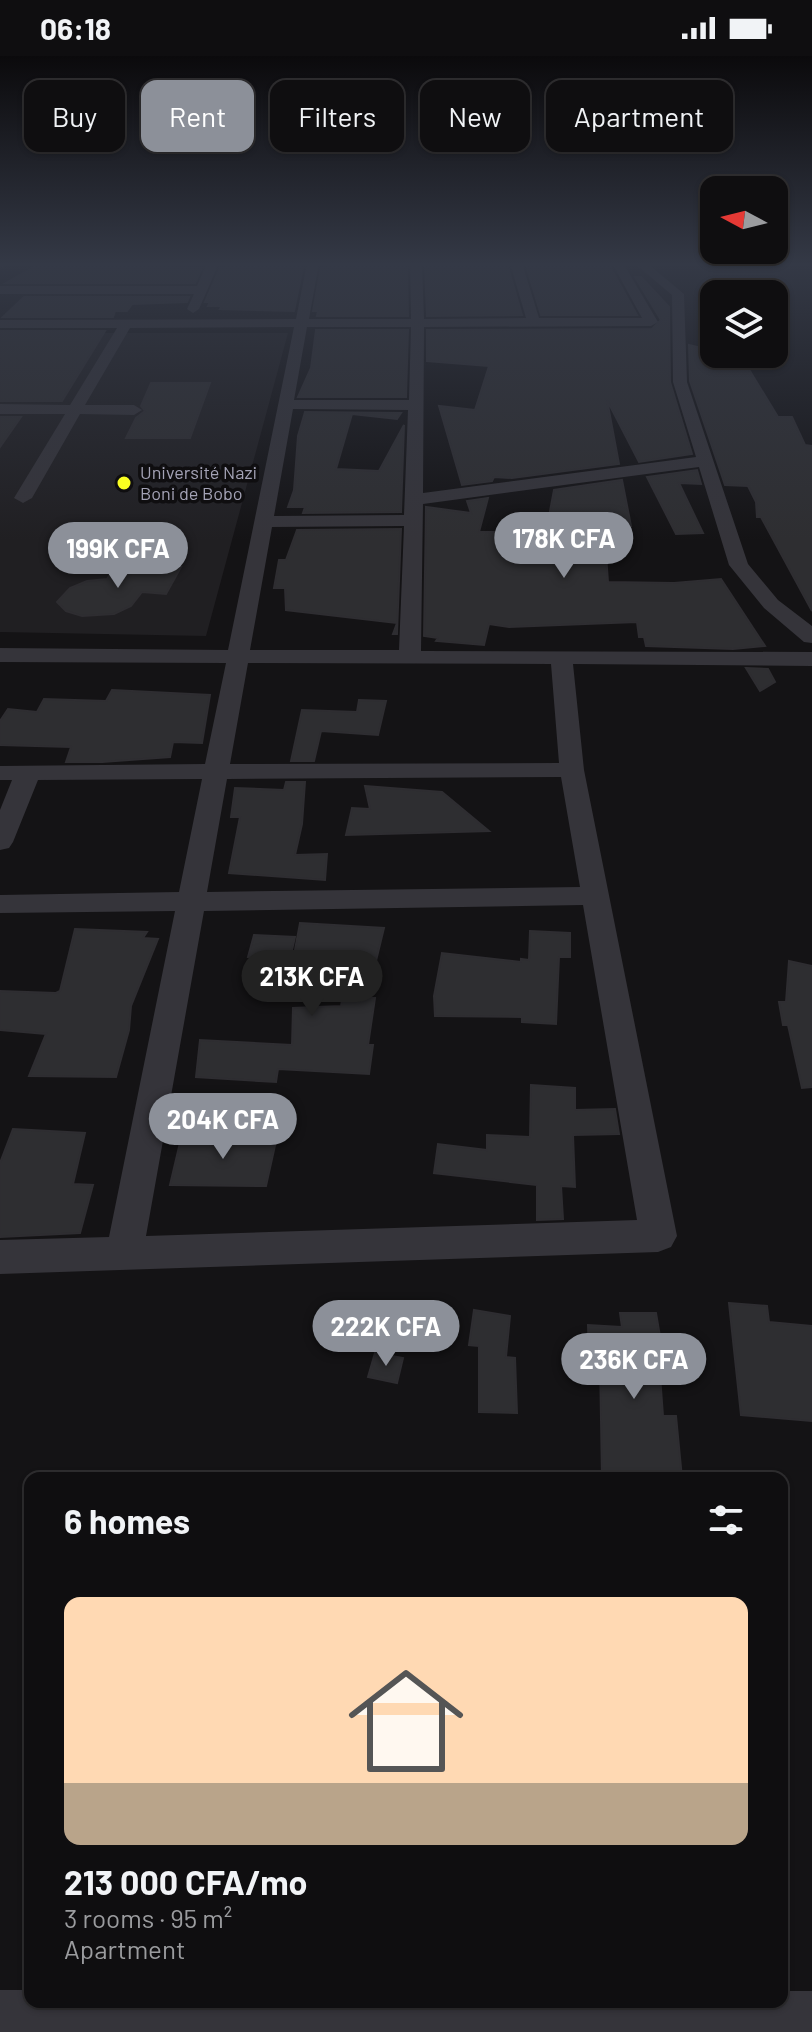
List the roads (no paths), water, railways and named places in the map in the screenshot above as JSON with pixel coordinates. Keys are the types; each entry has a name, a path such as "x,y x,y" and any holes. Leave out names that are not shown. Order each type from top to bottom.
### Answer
{"street":[{"path":"23,489 107,355"},
{"path":"124,1253 296,355"},
{"path":"410,657 417,355"},
{"path":"679,355 680,382 739,565 771,604 812,637"},
{"path":"286,404 415,405"},
{"path":"0,409 134,410"},
{"path":"264,522 412,510 705,461"},
{"path":"0,655 812,659"},
{"path":"0,1257 658,1236 572,770 561,657"},
{"path":"0,773 572,770"},
{"path":"0,842 28,773"},
{"path":"0,904 595,896"},
{"path":"0,2019 812,2020"}],"place":[{"name":"Université Nazi Boni de Bobo","path":"124,483"}]}
